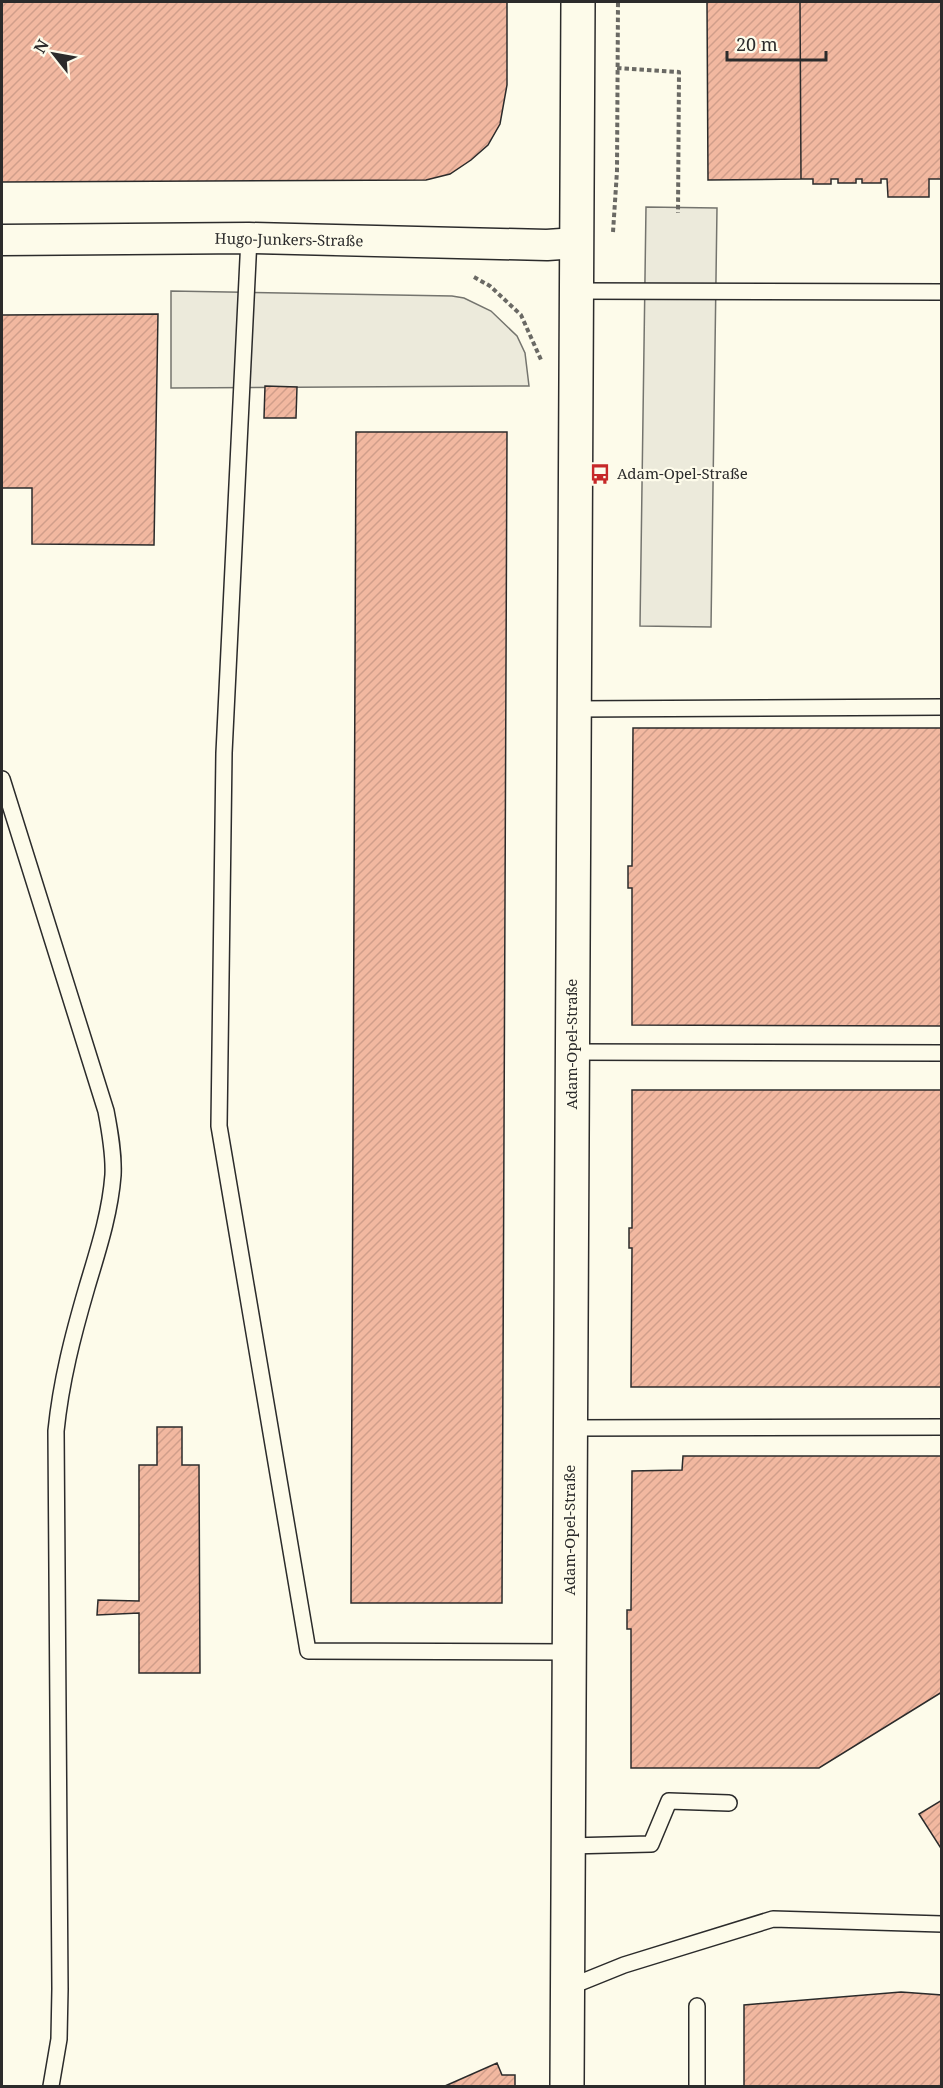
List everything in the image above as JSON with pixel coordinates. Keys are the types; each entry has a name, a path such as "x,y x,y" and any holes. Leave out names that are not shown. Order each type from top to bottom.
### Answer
{"main road":[{"name":"Adam-Opel-Straße","path":"567,2086 578,2"}],"street":[{"name":"Hugo-Junkers-Straße","path":"2,240 249,238 576,243"}],"lane":[{"path":"249,238 224,753 219,1126 308,1651 569,1652"},
{"path":"576,291 942,292"},
{"path":"574,709 942,707"},
{"path":"2,779 106,1111 112,1144 109,1206 66,1365 56,1431 60,1989 59,2039 51,2086"},
{"path":"572,1052 942,1053"},
{"path":"570,1428 942,1427"},
{"path":"568,1846 651,1844 669,1801 729,1803"},
{"path":"567,1988 624,1965 773,1919 942,1924"},
{"path":"697,2006 697,2086"}],"path":[{"path":"578,72 618,68 679,72 678,213"},
{"path":"467,273 490,286 521,315 542,362"}],"shaded area":[{"path":"646,207 717,208 711,627 640,626"},
{"path":"171,291 464,298 491,311 517,336 525,353 529,386 171,388"}],"building":[{"path":"2,2 507,2 507,85 500,124 488,145 471,160 450,174 426,180 2,182"},
{"path":"707,2 800,2 801,179 708,180"},
{"path":"800,2 942,2 942,179 929,179 929,197 888,197 887,179 881,179 881,183 862,183 862,179 856,179 856,183 838,183 838,179 831,179 831,184 813,184 813,179 801,179"},
{"path":"158,314 154,545 32,544 32,488 2,488 2,315"},
{"path":"265,386 297,387 296,418 264,418"},
{"path":"356,432 507,432 502,1603 351,1603"},
{"path":"633,728 942,728 942,1026 632,1025 632,888 628,888 628,866 632,866"},
{"path":"632,1090 942,1090 942,1387 631,1387 632,1248 629,1248 629,1228 632,1228"},
{"path":"157,1427 182,1427 182,1465 199,1465 200,1673 139,1673 139,1613 97,1615 98,1600 139,1601 139,1465 157,1465"},
{"path":"683,1456 942,1456 942,1692 819,1768 631,1768 631,1629 627,1629 627,1610 631,1610 632,1471 682,1470"},
{"path":"942,1800 942,1850 919,1814"},
{"path":"901,1992 942,1995 942,2086 744,2086 744,2005"},
{"path":"497,2063 502,2075 515,2075 515,2086 445,2086"}],"place":[{"name":"Adam-Opel-Straße","path":"600,474"}]}
